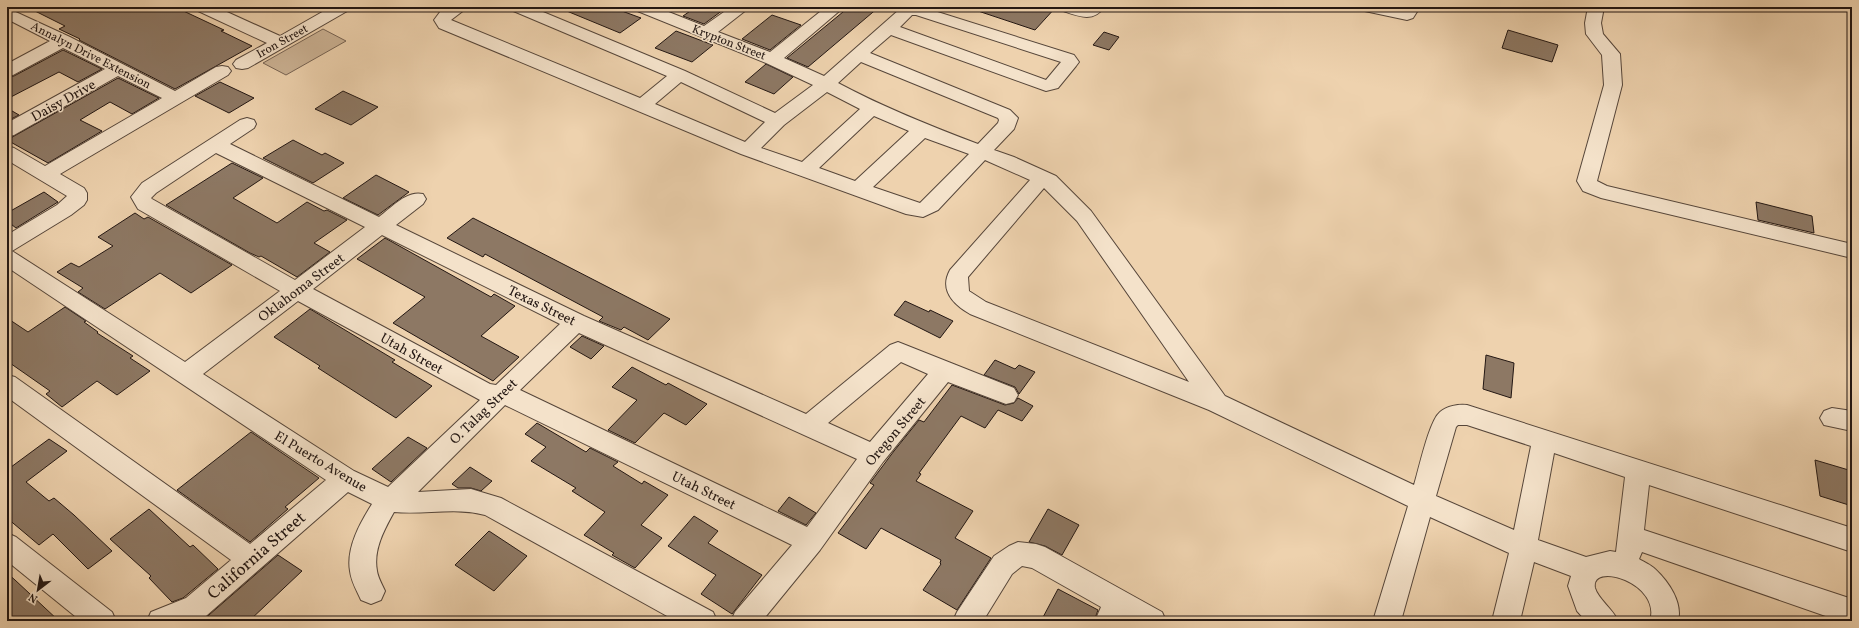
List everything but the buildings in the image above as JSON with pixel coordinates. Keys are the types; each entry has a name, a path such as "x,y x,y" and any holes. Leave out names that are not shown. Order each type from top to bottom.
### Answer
{"street":[{"path":"202,7 224,10 280,42"},
{"name":"Iron Street","path":"242,64 343,7"},
{"path":"460,7 446,15 442,20 445,24 748,150 913,209 923,210 931,205 982,152 1007,125 1009,118 1004,114 859,55"},
{"path":"517,7 679,75 777,120"},
{"name":"Krypton Street","path":"641,7 772,59 826,84 872,108 922,130 1007,161 1049,181 1084,216 1217,403"},
{"path":"706,33 742,7"},
{"path":"772,59 836,7"},
{"path":"1066,7 1088,13 1096,7"},
{"path":"1366,7 1401,15 1407,15 1412,7"},
{"path":"1596,7 1592,26 1596,39 1611,54 1614,85 1587,181 1590,186 1601,191 1852,251"},
{"path":"748,150 777,120 826,84 859,55 888,28 906,12 914,10 1032,47 1068,59 1070,62 1052,84 1046,86 888,28"},
{"name":"Annalyn Drive Extension","path":"9,15 64,41 175,98"},
{"path":"969,58 992,34"},
{"path":"7,71 64,41"},
{"path":"1008,72 1032,47"},
{"name":"Daisy Drive","path":"7,131 118,69"},
{"path":"46,174 222,70"},
{"path":"642,105 679,75"},
{"path":"805,170 872,108"},
{"name":"Utah Street","path":"247,124 149,188 141,197 146,204 296,290 486,393 512,397 811,542"},
{"path":"858,190 922,130"},
{"name":"Texas Street","path":"216,145 576,322 874,455"},
{"path":"7,152 77,193 77,200 64,210 7,245"},
{"path":"1042,178 958,275 956,286 958,294 962,299 978,308 1217,403 1422,501 1524,547 1587,570"},
{"name":"Oklahoma Street","path":"185,375 416,198"},
{"name":"El Puerto Avenue","path":"7,257 345,479 389,501 413,503 471,500 492,506 703,621"},
{"name":"O. Talag Street","path":"371,591 364,572 363,558 371,528 389,501 576,322"},
{"path":"809,425 898,351 1006,395"},
{"name":"Oregon Street","path":"745,621 811,542 874,455 944,371"},
{"path":"7,384 250,560"},
{"path":"1387,621 1443,430 1449,417 1456,414 1467,415 1852,540"},
{"path":"1506,621 1524,547 1544,440"},
{"path":"1628,567 1638,470"},
{"name":"California Street","path":"161,621 196,607 345,479"},
{"path":"1631,537 1852,612"},
{"path":"7,545 102,621"},
{"path":"967,621 1004,565 1018,554 1036,556 1113,611 1152,621"},
{"path":"1604,621 1590,608 1583,593 1582,580 1587,570 1597,564 1612,563 1628,567 1644,576 1656,588 1664,602 1666,616 1664,621"}],"shaded area":[{"path":"323,29 346,41 286,75 263,63"}]}
